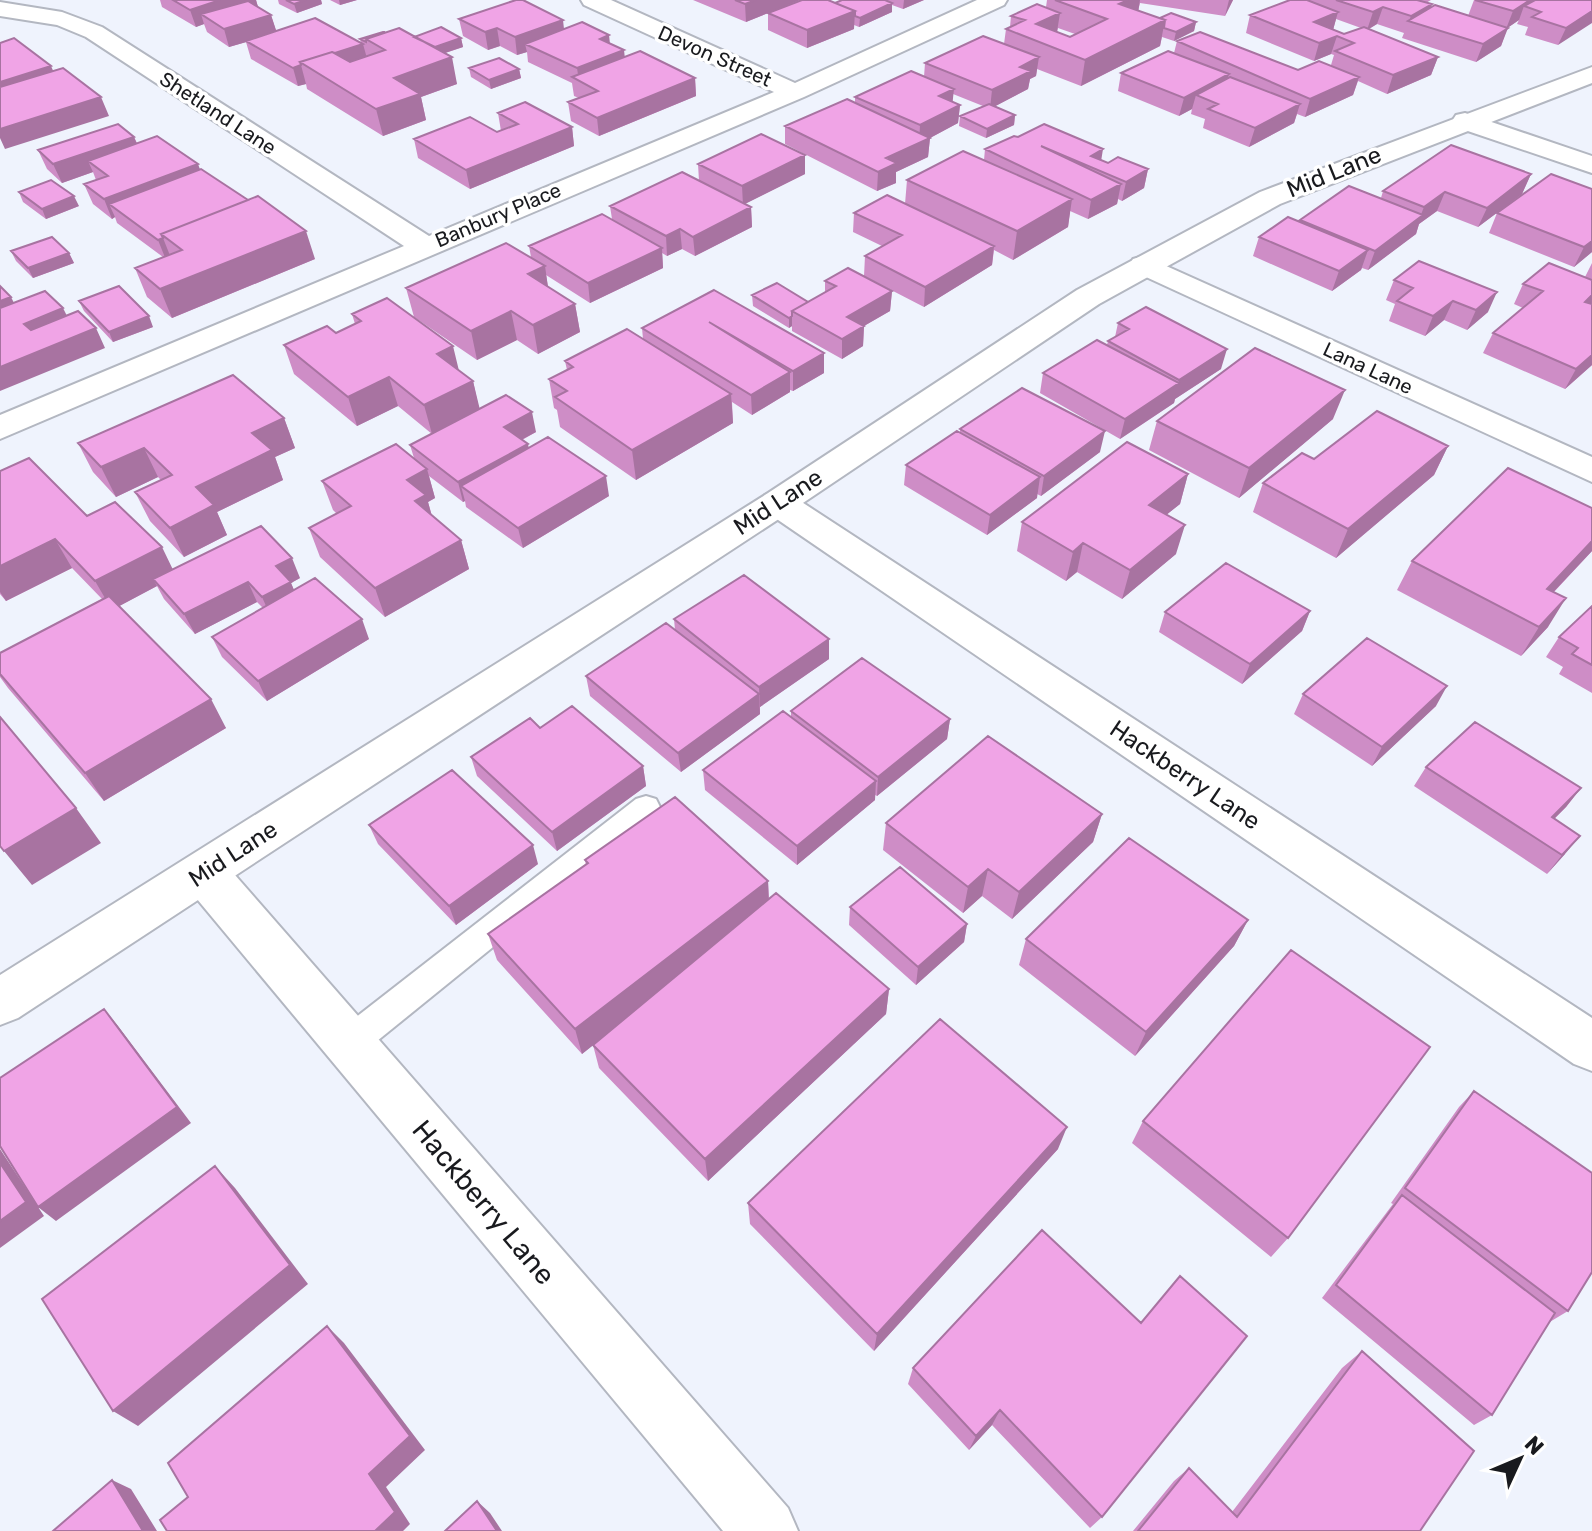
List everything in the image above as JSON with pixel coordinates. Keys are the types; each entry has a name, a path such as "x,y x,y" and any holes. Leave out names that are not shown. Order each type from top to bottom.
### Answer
{"street":[{"name":"Devon Street","path":"592,0 795,92"},
{"name":"Banbury Place","path":"0,428 424,246 795,92 996,0"},
{"name":"Shetland Lane","path":"0,9 62,19 94,32 424,246"},
{"name":"Mid Lane","path":"0,1002 778,503 1088,297 1270,198 1592,74"},
{"path":"1465,121 1592,165"},
{"name":"Lana Lane","path":"1144,265 1592,471"},
{"name":"Hackberry Lane","path":"778,503 1592,1047"},
{"name":"Hackberry Lane","path":"204,873 765,1531"}],"lane":[{"path":"349,1043 646,807"}],"building":[{"path":"173,0 220,0 190,10"},
{"path":"523,0 563,20 515,37 497,28 485,32 459,19"},
{"path":"735,0 756,0 745,4"},
{"path":"802,0 828,0 855,11 807,30 768,13"},
{"path":"842,0 885,0 892,3 860,18 855,16 855,11 835,3"},
{"path":"1055,0 1128,0 1119,4 1165,20 1085,60 1006,29 1025,20 1011,16 1037,4 1060,13 1036,24 1070,37 1107,19"},
{"path":"1290,0 1307,0 1338,12 1314,22 1344,34 1364,27 1438,57 1393,75 1335,51 1354,43 1337,36 1319,43 1250,15"},
{"path":"1336,0 1417,0 1432,4 1411,16 1383,7 1373,12"},
{"path":"1475,0 1530,0 1513,11"},
{"path":"1535,0 1592,0 1592,11 1566,28 1532,17 1541,12 1524,6"},
{"path":"248,1 271,15 224,29 201,14"},
{"path":"1435,5 1508,28 1483,44 1408,21"},
{"path":"1171,13 1196,22 1176,32 1164,28 1165,20 1160,18"},
{"path":"315,18 363,44 300,62 301,65 293,68 246,41"},
{"path":"582,22 609,35 600,39 624,50 577,68 525,44"},
{"path":"441,27 461,38 435,47 414,37"},
{"path":"399,28 452,57 394,78 420,94 376,109 300,62 332,52 350,62 385,50 366,39"},
{"path":"1200,32 1298,70 1319,61 1359,77 1310,99 1177,41"},
{"path":"983,36 1039,57 1020,67 1031,71 992,90 925,63"},
{"path":"14,38 51,66 0,82 0,43"},
{"path":"640,51 695,78 597,118 568,102 598,91 572,77"},
{"path":"1168,51 1229,74 1184,98 1121,73"},
{"path":"499,58 519,69 489,80 469,68"},
{"path":"63,68 101,97 0,129 0,87"},
{"path":"911,71 954,89 939,96 960,105 920,125 855,97"},
{"path":"1230,77 1300,104 1255,128 1208,109 1218,104 1196,95"},
{"path":"847,99 930,138 886,158 897,163 878,172 785,126"},
{"path":"525,102 572,127 466,170 414,139 470,117 497,132 518,124 498,113"},
{"path":"989,104 1015,115 987,129 960,116"},
{"path":"118,124 134,137 53,164 38,150"},
{"path":"1044,124 1103,149 1091,156 1108,163 1118,157 1148,169 1126,182 1041,146 1121,184 1091,200 985,149"},
{"path":"761,134 805,155 742,186 698,164"},
{"path":"157,136 198,164 104,199 84,184 108,176 88,161"},
{"path":"1451,145 1531,174 1487,208 1445,192 1424,207 1383,191"},
{"path":"963,151 1072,199 1017,231 907,180"},
{"path":"201,169 248,200 161,234 163,238 158,240 109,204"},
{"path":"682,172 751,207 693,237 680,229 666,236 610,206"},
{"path":"1551,174 1592,189 1592,241 1584,247 1497,213"},
{"path":"51,180 74,196 42,209 19,192"},
{"path":"1349,186 1423,215 1375,251 1300,220"},
{"path":"887,195 994,246 925,287 865,256 902,235 854,213"},
{"path":"258,196 306,231 160,289 135,268 182,250 161,234"},
{"path":"602,214 662,248 588,283 529,246"},
{"path":"1288,217 1368,250 1339,271 1259,237"},
{"path":"52,237 69,253 28,268 11,251"},
{"path":"506,243 545,266 528,274 575,304 533,325 511,311 471,331 406,288"},
{"path":"1419,261 1497,292 1476,310 1453,301 1433,316 1397,301 1413,288 1394,280"},
{"path":"1549,263 1592,280 1592,295 1585,302 1592,304 1592,355 1576,369 1493,333 1543,291 1523,284"},
{"path":"848,268 892,291 847,317 864,326 842,339 792,311 836,286 825,281"},
{"path":"777,283 808,302 792,311 789,318 752,295"},
{"path":"0,286 11,297 0,301"},
{"path":"119,286 149,316 109,332 79,301"},
{"path":"714,290 824,353 793,371 709,322 790,372 751,395 642,328"},
{"path":"45,291 63,308 24,324 31,330 78,311 96,328 0,367 0,308"},
{"path":"387,298 453,346 437,354 473,381 424,405 389,377 348,397 284,345 327,326 336,333 361,321 352,314"},
{"path":"1146,307 1227,349 1179,380 1108,341 1129,329 1118,323"},
{"path":"627,329 731,394 632,450 555,397 567,391 549,379 573,367 565,361"},
{"path":"1097,340 1179,383 1125,419 1043,373"},
{"path":"1255,348 1345,390 1249,468 1157,421"},
{"path":"233,375 284,418 252,433 272,450 196,487 214,505 170,528 135,492 172,475 144,448 101,467 78,443"},
{"path":"1022,388 1105,431 1044,476 960,429"},
{"path":"506,395 532,412 504,427 528,444 458,482 410,445"},
{"path":"1377,411 1448,446 1348,529 1263,483 1302,453 1314,459"},
{"path":"957,431 1040,477 990,515 906,465"},
{"path":"548,437 606,476 518,528 461,486"},
{"path":"1127,442 1188,474 1149,505 1185,525 1130,570 1083,543 1073,552 1022,522"},
{"path":"396,444 427,469 407,480 426,495 415,501 461,540 375,588 309,528 351,506 322,481"},
{"path":"29,458 87,516 115,502 162,547 95,581 55,539 0,566 0,471"},
{"path":"1508,468 1592,508 1592,541 1547,589 1566,598 1539,627 1412,561"},
{"path":"261,526 292,558 276,566 291,582 262,597 248,582 184,614 153,579"},
{"path":"1226,563 1310,611 1250,664 1165,612"},
{"path":"744,575 829,639 759,687 674,619"},
{"path":"315,578 362,619 258,681 212,637"},
{"path":"109,596 211,699 85,773 0,674 0,653"},
{"path":"1592,606 1592,665 1572,654 1578,648 1559,637"},
{"path":"666,623 759,694 678,753 586,676"},
{"path":"1367,638 1447,686 1382,747 1303,694"},
{"path":"862,658 950,719 878,777 791,711"},
{"path":"572,706 643,766 552,832 471,757 530,718 540,728"},
{"path":"783,711 876,781 797,846 703,770"},
{"path":"0,717 76,808 4,851 0,846"},
{"path":"1475,722 1581,788 1552,817 1580,836 1562,855 1426,767"},
{"path":"988,736 1102,814 1019,892 988,869 968,887 886,823"},
{"path":"452,770 533,845 449,906 369,825"},
{"path":"675,797 768,881 575,1029 488,934"},
{"path":"1129,838 1248,920 1146,1032 1026,939"},
{"path":"900,867 967,924 918,967 850,907"},
{"path":"776,893 889,989 705,1159 593,1045"},
{"path":"1291,950 1430,1047 1288,1238 1143,1121"},
{"path":"104,1009 177,1107 38,1207 0,1146 0,1078"},
{"path":"940,1019 1067,1127 877,1334 748,1203"},
{"path":"1474,1091 1592,1173 1592,1272 1568,1311 1405,1188"},
{"path":"0,1163 26,1202 0,1221"},
{"path":"215,1166 290,1265 113,1411 42,1299"},
{"path":"1402,1195 1555,1313 1492,1415 1336,1285"},
{"path":"1042,1230 1141,1323 1180,1276 1247,1336 1102,1517 1000,1410 976,1436 913,1368"},
{"path":"327,1326 410,1436 369,1474 395,1512 375,1531 167,1531 160,1520 188,1497 168,1463"},
{"path":"1362,1351 1474,1451 1420,1531 1138,1531 1189,1468 1237,1517"},
{"path":"112,1480 143,1531 53,1531"},
{"path":"477,1501 497,1531 445,1531"}]}
